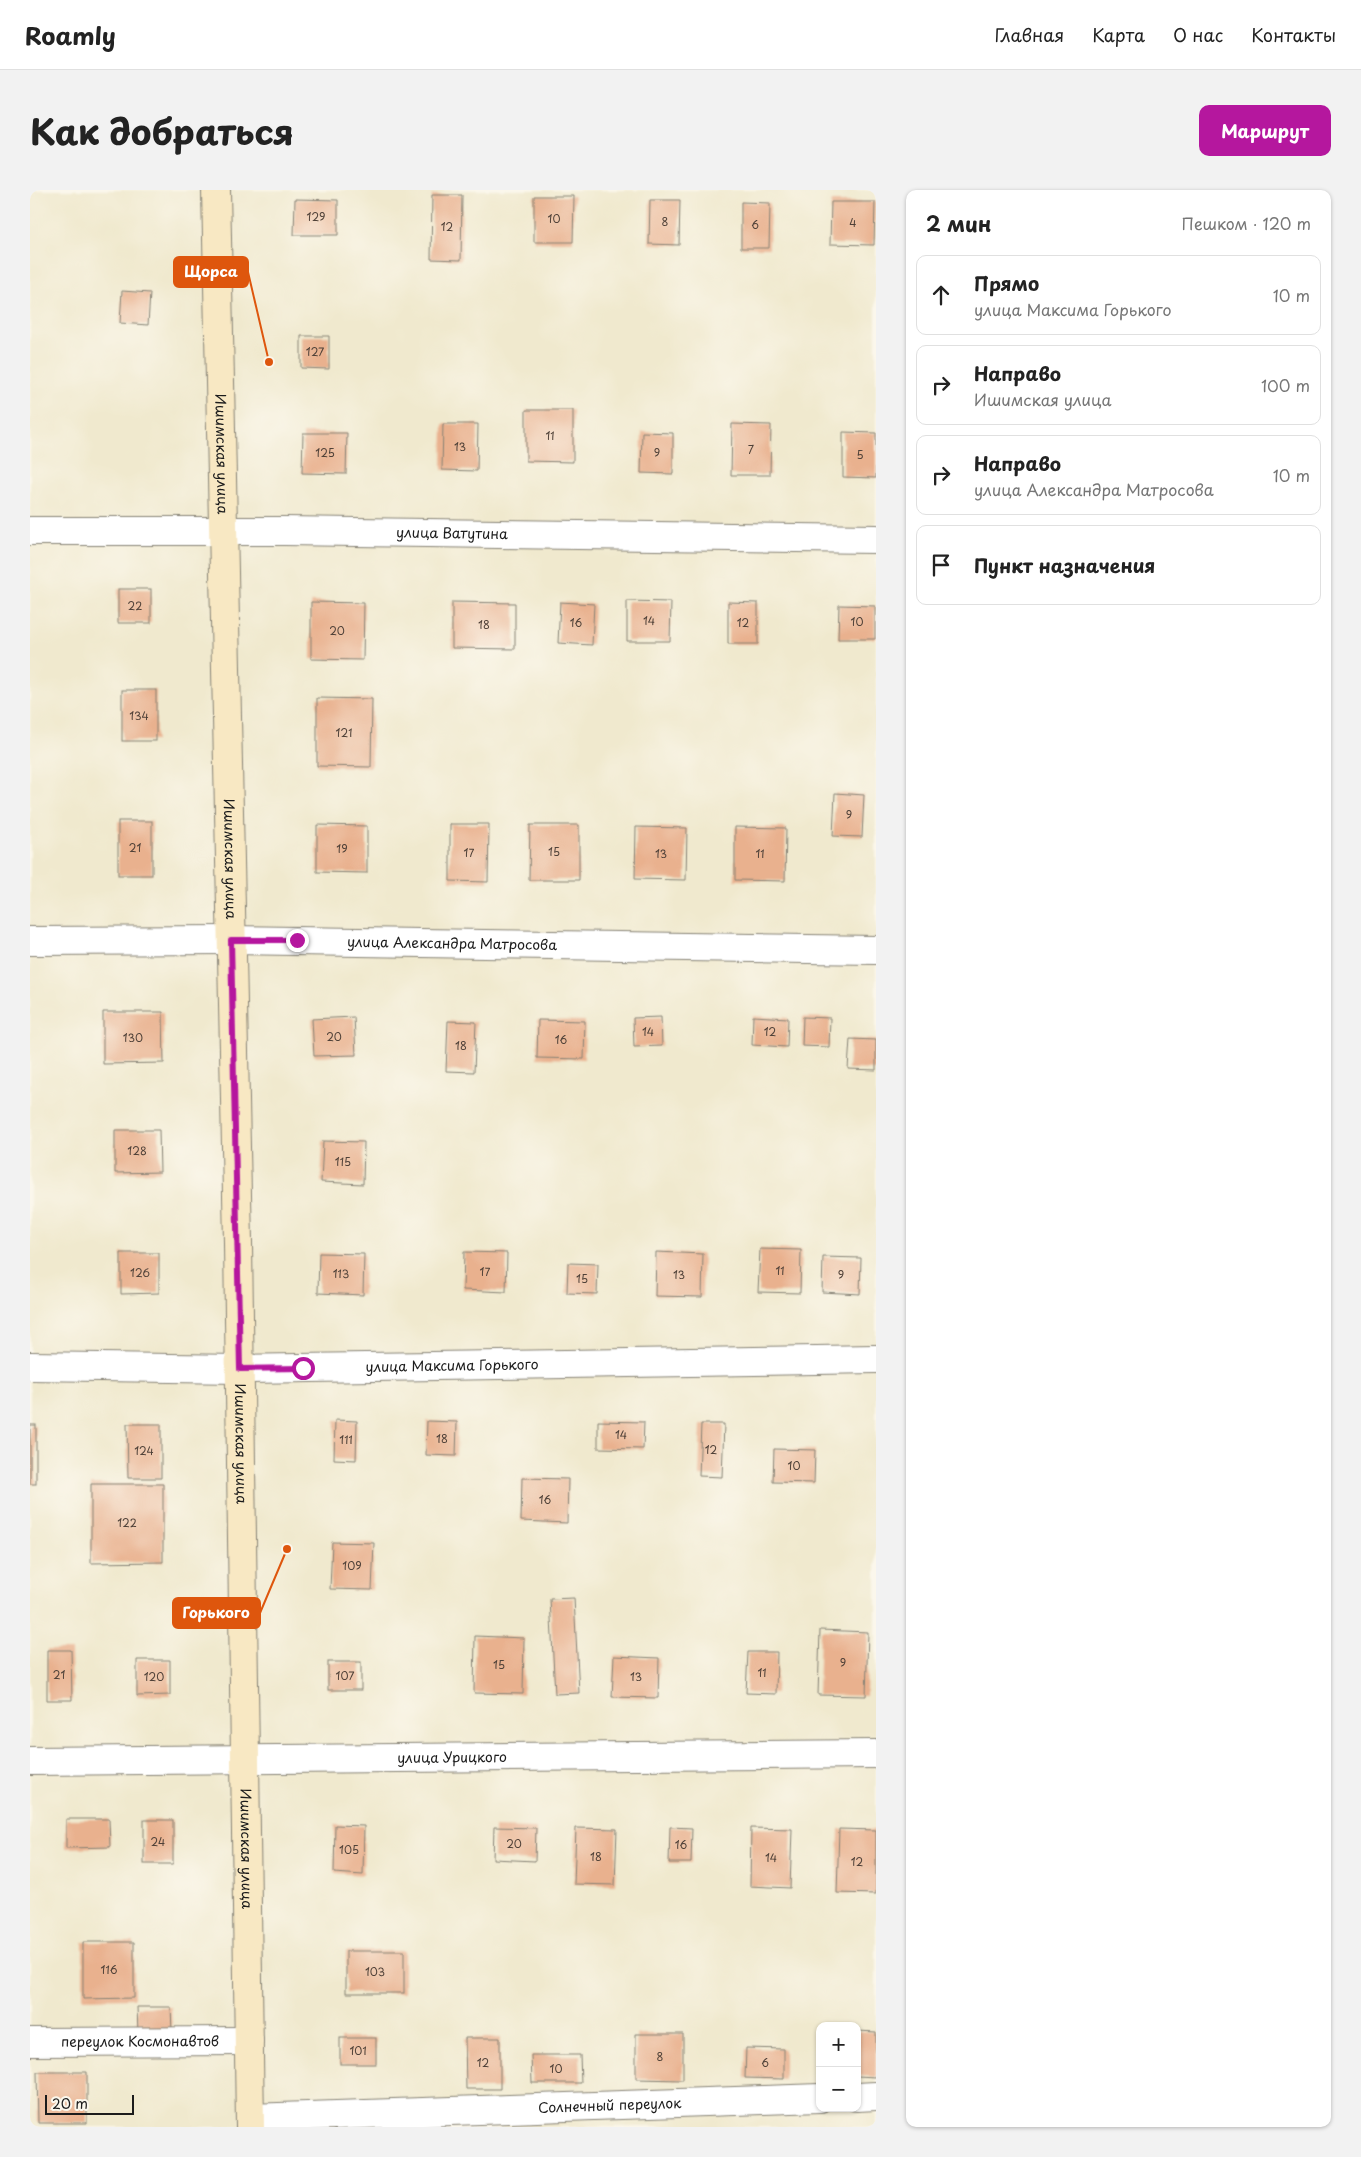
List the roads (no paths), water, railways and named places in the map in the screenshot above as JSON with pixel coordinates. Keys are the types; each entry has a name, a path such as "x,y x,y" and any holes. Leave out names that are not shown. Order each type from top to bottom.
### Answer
{"main road":[{"name":"Ишимская улица","path":"216,190 240,1369 250,2122"}],"street":[{"name":"улица Ватутина","path":"30,531 223,530 876,539"},
{"name":"улица Александра Матросова","path":"30,941 231,940 876,950"},
{"name":"улица Максима Горького","path":"30,1366 240,1369 876,1359"},
{"name":"улица Урицкого","path":"30,1761 876,1754"},
{"name":"переулок Космонавтов","path":"30,2042 249,2041"},
{"path":"861,2097 876,2096"},
{"name":"Солнечный переулок","path":"250,2122 816,2098"}],"place":[{"name":"Щорса","path":"269,362"},
{"name":"Горького","path":"287,1549"}]}
